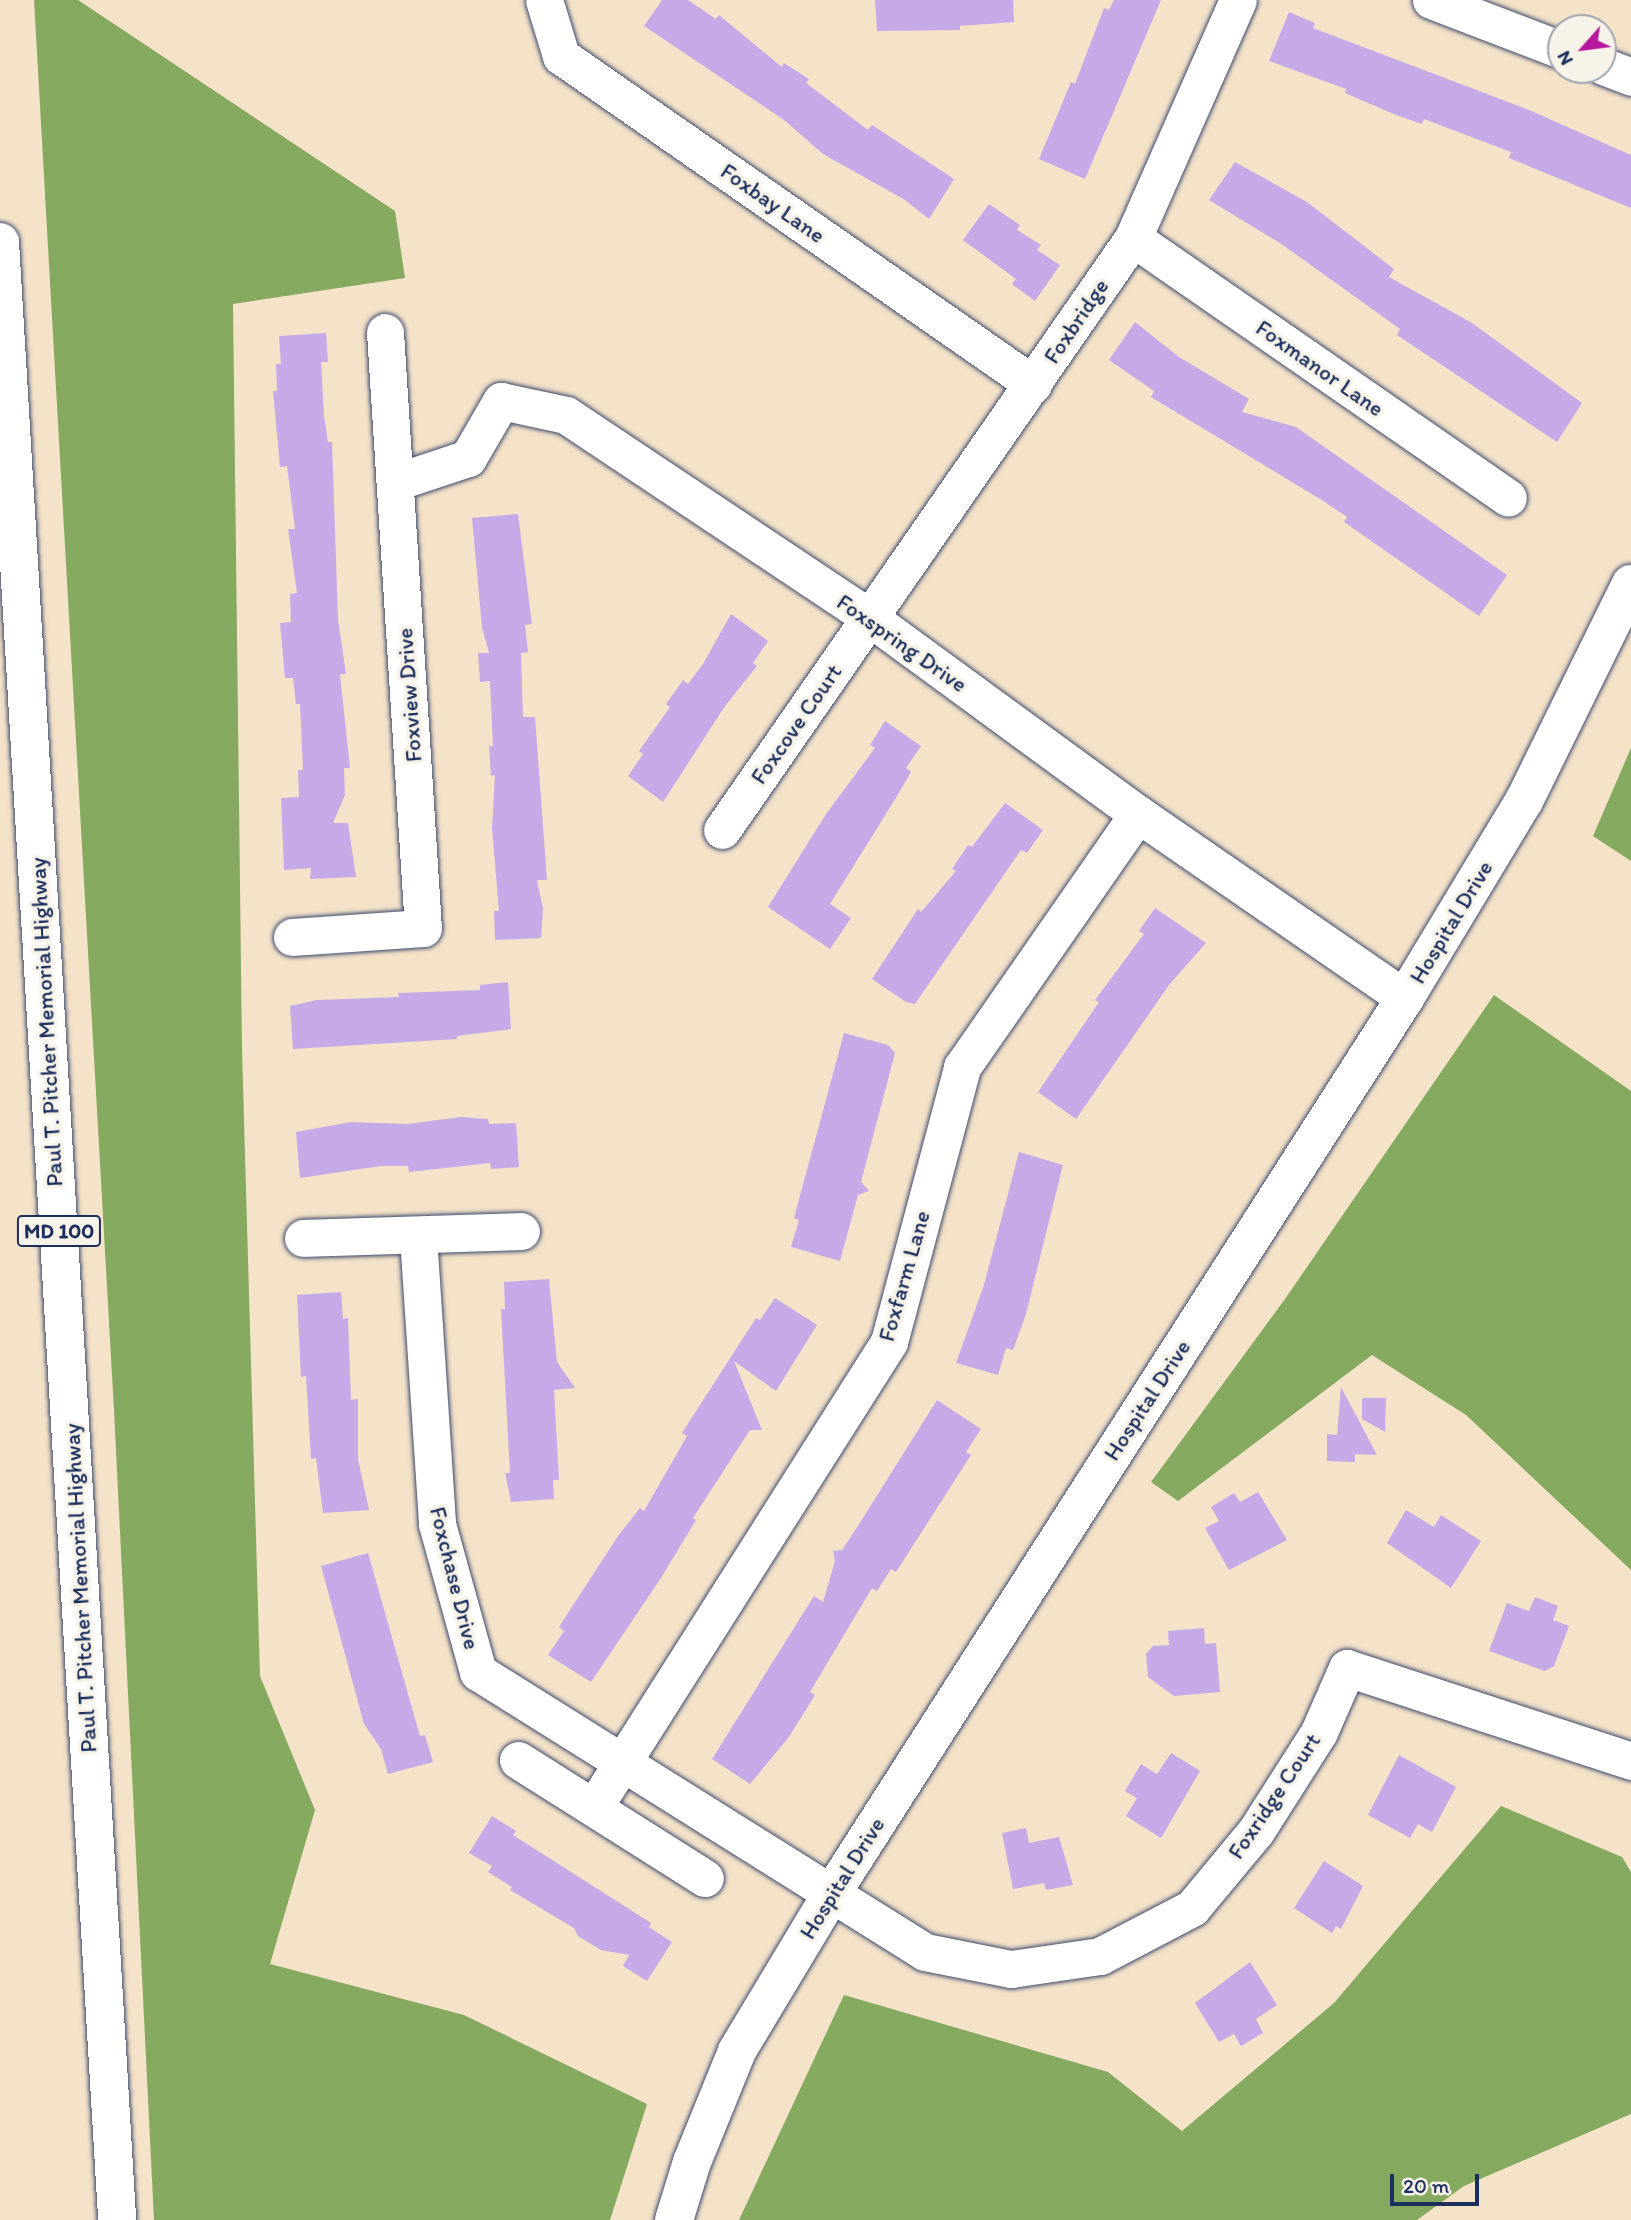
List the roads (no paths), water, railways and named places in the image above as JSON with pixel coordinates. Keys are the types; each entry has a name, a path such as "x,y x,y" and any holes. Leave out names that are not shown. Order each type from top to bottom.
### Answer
{"main road":[{"name":"Paul T. Pitcher Memorial Highway","path":"0,243 117,2220"},
{"name":"Hospital Drive","path":"674,2220 692,2162 737,2051 832,1893 1405,998 1524,801 1631,584"}],"street":[{"name":"Foxbay Lane","path":"544,0 561,56 1033,384"},
{"name":"Foxbridge","path":"870,618 1133,238 1238,0"},
{"path":"1431,0 1547,45"},
{"name":"Foxmanor Lane","path":"1133,238 1508,498"},
{"name":"Foxview Drive","path":"292,937 423,928 385,332"},
{"name":"Foxspring Drive","path":"396,482 468,458 501,401 566,415 870,618 1138,814 1405,998"},
{"name":"Foxcove Court","path":"722,830 870,618"},
{"name":"Foxfarm Lane","path":"594,1807 889,1342 962,1067 1138,814"},
{"path":"303,1238 521,1231"},
{"name":"Foxchase Drive","path":"418,1236 437,1524 478,1672 621,1764 832,1893"},
{"name":"Foxridge Court","path":"832,1893 925,1952 1011,1969 1100,1955 1192,1908 1256,1831 1320,1732 1347,1668 1631,1761"},
{"path":"518,1760 705,1878"}]}
